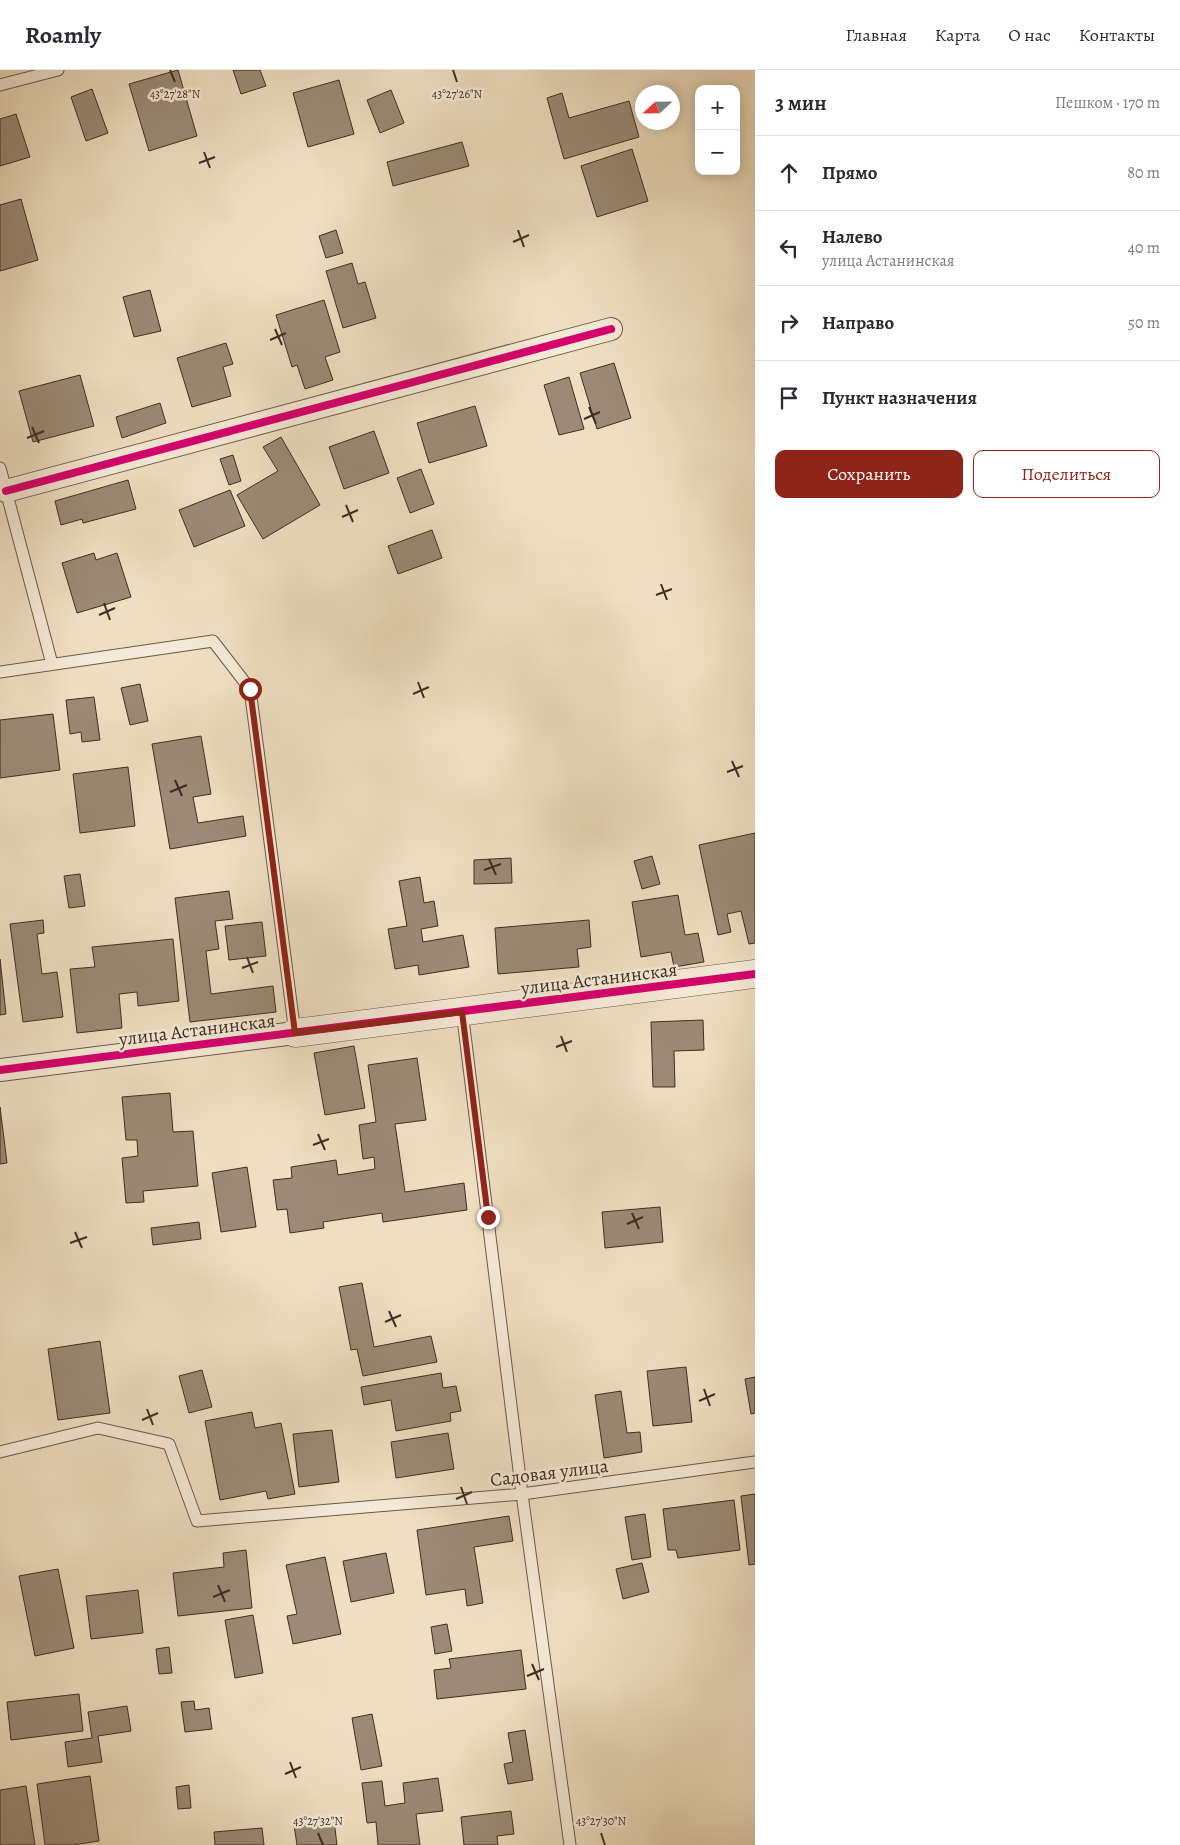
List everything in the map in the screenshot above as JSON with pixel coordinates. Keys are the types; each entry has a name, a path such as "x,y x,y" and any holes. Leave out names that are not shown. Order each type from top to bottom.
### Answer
{"street":[{"path":"6,492 611,329"},
{"name":"улица Астанинская","path":"0,1070 755,974"}],"lane":[{"path":"0,85 58,70"},
{"path":"0,468 52,664"},
{"path":"0,672 212,641 250,689 295,1033"},
{"path":"462,1012 522,1494 570,1845"},
{"name":"Садовая улица","path":"0,1452 98,1428 169,1444 197,1521 522,1494 755,1462"}],"building":[{"path":"178,70 197,136 149,151 129,84"},
{"path":"233,70 260,70 266,86 241,94"},
{"path":"339,80 354,134 308,147 293,93"},
{"path":"92,89 108,133 86,141 71,97"},
{"path":"391,90 404,123 380,133 367,100"},
{"path":"562,93 569,118 629,101 635,130 637,130 639,137 564,159 547,98"},
{"path":"16,114 30,157 0,166 0,119"},
{"path":"462,142 469,166 393,186 387,162"},
{"path":"632,149 648,201 597,217 581,166"},
{"path":"21,199 38,260 0,271 0,205"},
{"path":"336,230 343,253 326,258 319,236"},
{"path":"352,263 358,284 365,282 376,318 343,328 326,271"},
{"path":"150,290 161,331 134,337 123,297"},
{"path":"324,300 340,352 325,357 333,380 305,389 297,365 292,367 276,315"},
{"path":"226,343 233,364 223,367 231,396 192,407 177,358"},
{"path":"614,363 631,418 597,429 580,373"},
{"path":"80,375 94,426 33,442 19,391"},
{"path":"569,377 584,429 559,435 544,385"},
{"path":"160,403 166,423 122,438 116,417"},
{"path":"475,406 487,446 429,463 417,423"},
{"path":"374,431 389,473 344,489 329,447"},
{"path":"281,437 320,505 263,539 237,495 278,471 263,447"},
{"path":"233,455 241,481 229,485 220,459"},
{"path":"421,469 434,504 410,513 397,478"},
{"path":"128,480 136,509 83,523 82,519 61,525 55,501"},
{"path":"230,490 245,526 194,547 179,510"},
{"path":"432,530 442,558 398,574 388,546"},
{"path":"94,553 96,560 117,553 131,597 77,613 62,563"},
{"path":"140,684 148,721 130,725 121,688"},
{"path":"94,697 100,740 82,742 81,732 70,734 66,700"},
{"path":"53,714 60,770 0,778 0,720"},
{"path":"201,736 211,794 193,797 198,823 243,816 246,836 170,849 152,744"},
{"path":"128,767 135,826 80,833 73,774"},
{"path":"755,833 755,943 749,944 741,911 727,914 731,932 718,935 699,845"},
{"path":"652,856 660,884 642,889 634,861"},
{"path":"511,858 512,883 474,884 474,860"},
{"path":"80,874 85,906 69,908 64,876"},
{"path":"420,877 424,903 434,901 438,926 421,929 423,942 463,935 469,967 419,975 418,965 395,969 388,929 407,926 399,881"},
{"path":"229,891 233,919 215,921 219,949 206,951 211,994 273,986 276,1012 190,1022 175,898"},
{"path":"678,895 685,935 698,933 704,962 674,967 671,952 641,957 632,902"},
{"path":"43,920 44,933 37,934 42,974 57,972 63,1017 23,1022 10,924"},
{"path":"589,920 591,947 577,949 579,967 498,974 495,928"},
{"path":"262,922 266,956 229,960 225,926"},
{"path":"173,939 179,1001 138,1006 137,992 119,994 122,1028 77,1033 70,969 95,967 92,947"},
{"path":"0,959 6,1014 0,1015"},
{"path":"703,1020 704,1050 674,1051 675,1087 653,1087 651,1022"},
{"path":"354,1046 365,1108 325,1115 314,1053"},
{"path":"417,1058 426,1120 395,1124 405,1192 464,1183 467,1210 383,1222 382,1213 323,1222 324,1228 290,1233 287,1209 277,1210 273,1180 292,1178 291,1167 336,1160 338,1175 375,1169 374,1157 363,1159 359,1125 376,1122 368,1065"},
{"path":"170,1093 173,1132 193,1131 198,1186 143,1191 144,1202 126,1203 122,1158 138,1156 137,1140 126,1140 122,1097"},
{"path":"0,1107 7,1163 0,1164"},
{"path":"247,1167 256,1227 221,1232 212,1173"},
{"path":"660,1207 663,1242 605,1248 602,1212"},
{"path":"199,1222 201,1239 153,1245 151,1228"},
{"path":"362,1283 374,1347 431,1336 437,1362 363,1376 357,1349 351,1350 339,1287"},
{"path":"100,1341 110,1413 58,1420 48,1349"},
{"path":"686,1367 692,1422 653,1426 647,1371"},
{"path":"202,1370 212,1407 189,1413 179,1376"},
{"path":"441,1373 443,1388 456,1386 461,1411 450,1413 451,1421 396,1431 391,1400 364,1405 361,1387"},
{"path":"755,1377 755,1413 751,1414 745,1379"},
{"path":"621,1391 627,1433 640,1432 642,1452 604,1458 595,1395"},
{"path":"252,1412 255,1428 281,1423 295,1494 268,1499 266,1491 220,1500 205,1421"},
{"path":"332,1430 339,1482 299,1487 293,1434"},
{"path":"448,1433 454,1469 396,1478 391,1442"},
{"path":"755,1494 755,1564 749,1565 741,1496"},
{"path":"734,1500 740,1550 678,1558 676,1550 668,1550 663,1509"},
{"path":"645,1514 651,1557 632,1560 625,1517"},
{"path":"509,1516 513,1541 474,1547 483,1603 467,1606 465,1589 426,1595 417,1530"},
{"path":"246,1550 252,1608 178,1616 173,1573 224,1567 223,1553"},
{"path":"386,1553 394,1593 351,1602 343,1561"},
{"path":"325,1557 341,1634 293,1644 287,1616 297,1614 286,1565"},
{"path":"642,1563 649,1592 623,1599 616,1569"},
{"path":"58,1569 74,1648 35,1656 19,1576"},
{"path":"138,1590 143,1633 91,1639 86,1596"},
{"path":"253,1615 263,1673 235,1678 225,1620"},
{"path":"447,1624 452,1651 435,1654 431,1627"},
{"path":"169,1647 172,1673 159,1674 156,1649"},
{"path":"521,1650 526,1689 437,1699 434,1670 451,1668 449,1659"},
{"path":"79,1694 83,1731 11,1740 7,1702"},
{"path":"194,1701 195,1710 209,1708 212,1729 185,1732 181,1702"},
{"path":"127,1706 131,1731 98,1736 102,1762 68,1767 65,1742 92,1738 88,1712"},
{"path":"372,1714 382,1766 361,1770 352,1718"},
{"path":"525,1730 533,1780 508,1784 504,1764 513,1762 508,1733"},
{"path":"90,1776 99,1841 73,1845 45,1845 37,1784"},
{"path":"438,1778 443,1811 416,1814 420,1845 378,1845 376,1822 367,1823 362,1783 382,1781 385,1806 405,1803 403,1783"},
{"path":"189,1785 191,1808 178,1809 176,1787"},
{"path":"26,1786 35,1845 0,1845 0,1790"},
{"path":"511,1811 514,1834 497,1836 498,1845 464,1845 461,1817"},
{"path":"334,1820 337,1845 297,1845 294,1825"},
{"path":"262,1828 264,1845 215,1845 214,1832"}],"cycle path":[{"path":"6,491 611,329"},
{"path":"0,1070 755,974"}],"route":[{"path":"250,689 295,1033 462,1012 488,1217"}]}
